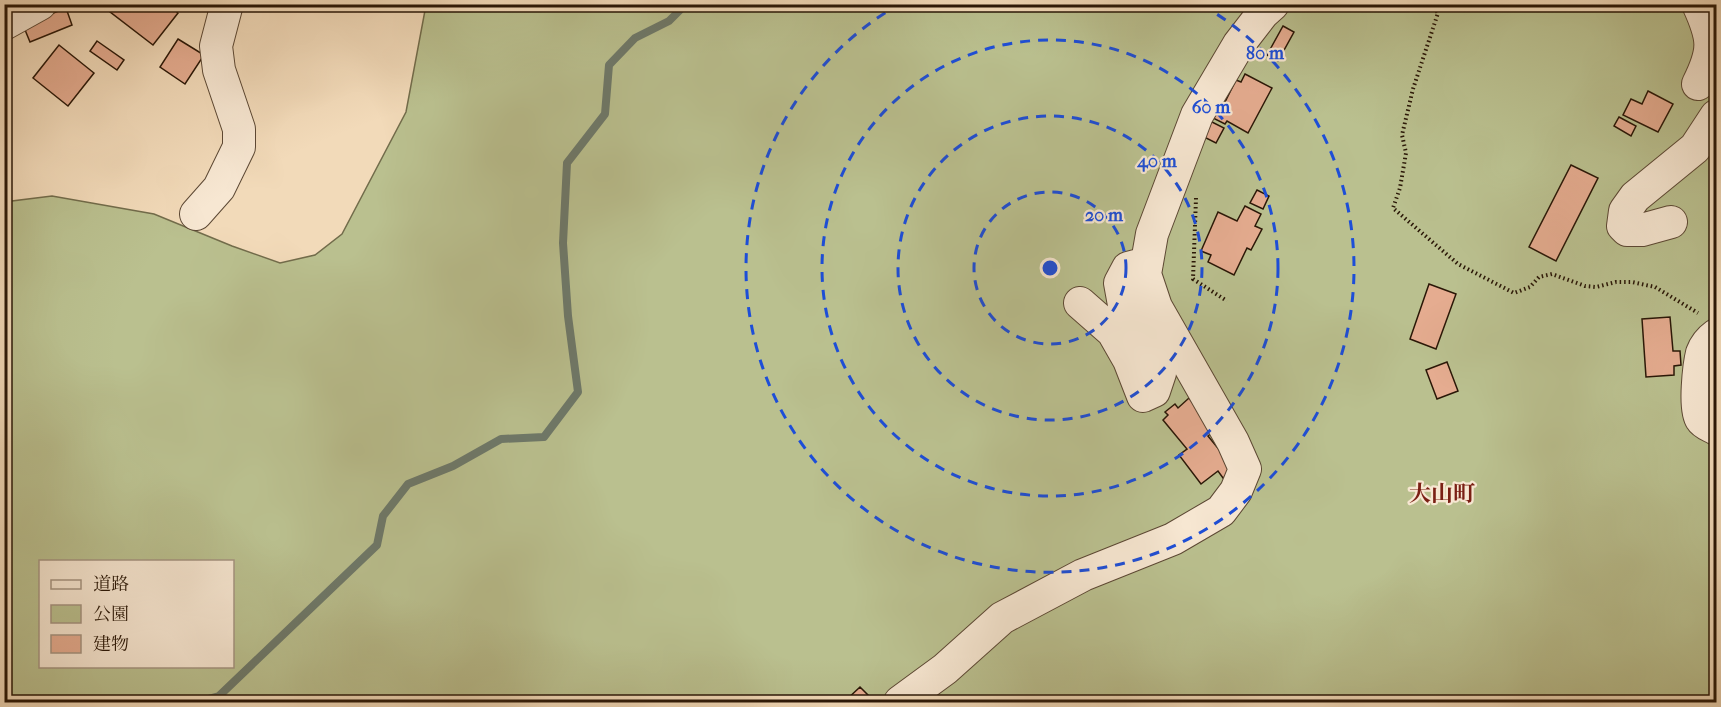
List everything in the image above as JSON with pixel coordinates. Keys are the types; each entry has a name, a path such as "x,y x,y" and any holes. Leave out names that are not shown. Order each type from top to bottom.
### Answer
{"street":[{"path":"4,24 39,4"},
{"path":"196,214 219,188 239,147 239,129 219,70 216,46 228,4"},
{"path":"900,702 945,669 1002,618 1083,575 1173,539 1221,511 1236,491 1245,469 1233,442 1156,307 1145,274 1152,234 1197,114 1239,44 1273,4"},
{"path":"1698,4 1707,25 1711,52 1698,84"},
{"path":"1671,222 1642,230 1627,230 1623,226 1625,211 1635,197 1695,148 1716,116"},
{"path":"1080,303 1113,332 1129,360 1143,396 1154,391 1160,373 1156,354 1124,305 1120,283 1128,268 1147,263"},
{"path":"1712,325 1708,341 1702,352 1698,412 1701,419 1716,429"}],"path":[{"path":"1431,4 1438,13 1413,89 1402,135 1406,153 1394,208 1458,264 1515,293 1530,287 1539,277 1552,274 1596,288 1616,282 1632,282 1655,287 1697,312 1712,325"},
{"path":"1195,188 1197,208 1193,279 1227,301"}],"green space":[{"path":"426,5 1716,5 1716,702 5,702 4,202 52,196 154,214 280,263 315,255 342,234 406,112"}],"building":[{"path":"108,4 168,4 178,13 153,45 105,8"},
{"path":"66,8 72,25 30,42 23,25"},
{"path":"1283,26 1294,32 1278,61 1267,55"},
{"path":"178,39 204,55 185,84 160,67"},
{"path":"97,41 124,60 117,70 90,51"},
{"path":"59,45 94,73 68,106 33,78"},
{"path":"1245,74 1272,88 1248,133 1227,121 1225,124 1211,117 1218,101 1224,104 1236,80 1241,82"},
{"path":"1648,91 1673,104 1658,132 1623,115 1631,99 1642,104"},
{"path":"1619,117 1636,126 1631,136 1614,126"},
{"path":"1208,120 1224,128 1216,143 1200,135"},
{"path":"1571,165 1598,178 1556,261 1529,247"},
{"path":"1257,190 1269,196 1263,209 1250,203"},
{"path":"1245,206 1261,214 1255,226 1262,229 1251,250 1247,248 1234,275 1208,262 1211,255 1201,251 1218,212 1237,221"},
{"path":"1429,284 1456,294 1436,349 1410,339"},
{"path":"1670,317 1673,351 1680,351 1681,365 1674,366 1674,375 1646,377 1642,319"},
{"path":"1447,362 1458,391 1437,399 1426,370"},
{"path":"1189,398 1215,430 1208,436 1235,469 1223,478 1218,471 1201,484 1179,455 1187,449 1163,420 1168,415 1165,412 1175,404 1178,408"},
{"path":"860,687 875,702 844,702"}],"waterway":[{"path":"197,702 219,696 377,545 383,516 408,484 453,466 501,439 544,437 578,392 568,316 563,243 567,163 605,114 609,65 635,38 669,21 686,4"}],"district":[{"name":"大山町","path":"1442,493"}]}
